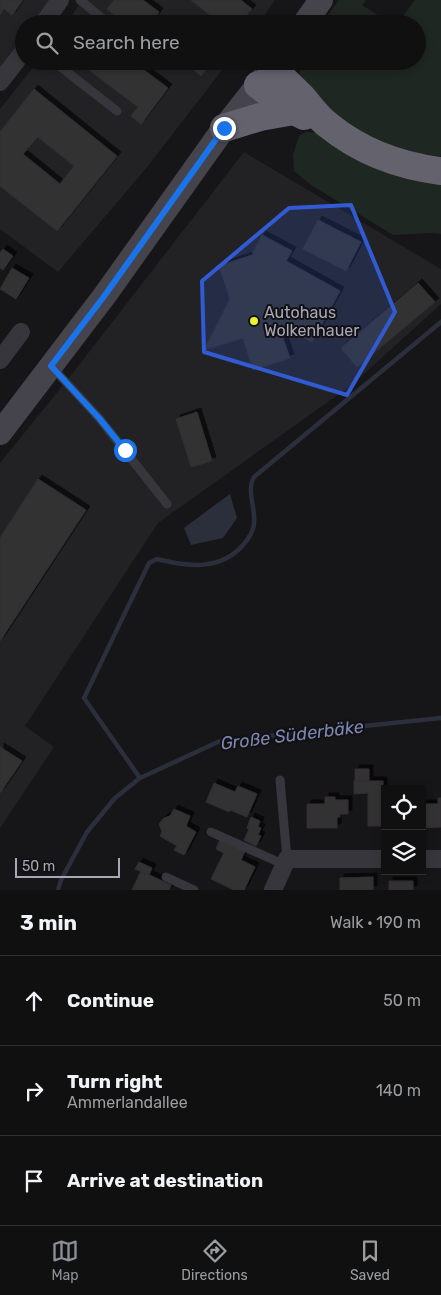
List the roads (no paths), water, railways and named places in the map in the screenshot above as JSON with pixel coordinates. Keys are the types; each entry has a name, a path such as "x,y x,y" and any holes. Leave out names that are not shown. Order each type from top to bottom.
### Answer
{"highway":[{"path":"268,71 294,111"},
{"path":"268,71 327,124 352,142 376,154 403,164 441,171"},
{"path":"224,128 260,117 294,111 327,124"}],"main road":[{"path":"310,15 321,0"},
{"path":"0,433 105,295 224,128 268,71"}],"street":[{"path":"49,15 60,0"},
{"path":"0,82 15,62"},
{"path":"0,360 21,332"},
{"path":"273,890 286,862 381,859"},
{"path":"426,859 441,859"}],"lane":[{"path":"80,0 98,15"},
{"path":"65,70 117,111"},
{"path":"51,366 99,418 167,504"},
{"path":"211,832 286,862 280,780"},
{"path":"166,877 194,890"}],"water":[{"path":"230,494 237,518 223,538 191,545 184,528"}],"waterway":[{"path":"140,778 84,698 149,563 157,559 181,564 204,565 215,563 235,553 247,540 254,526 251,494 254,477 441,322"},
{"name":"Große Süderbäke","path":"58,890 61,880 87,832 115,798 140,778 220,741 441,718"}],"place":[{"name":"Autohaus Wolkenhauer","path":"254,321"}]}
